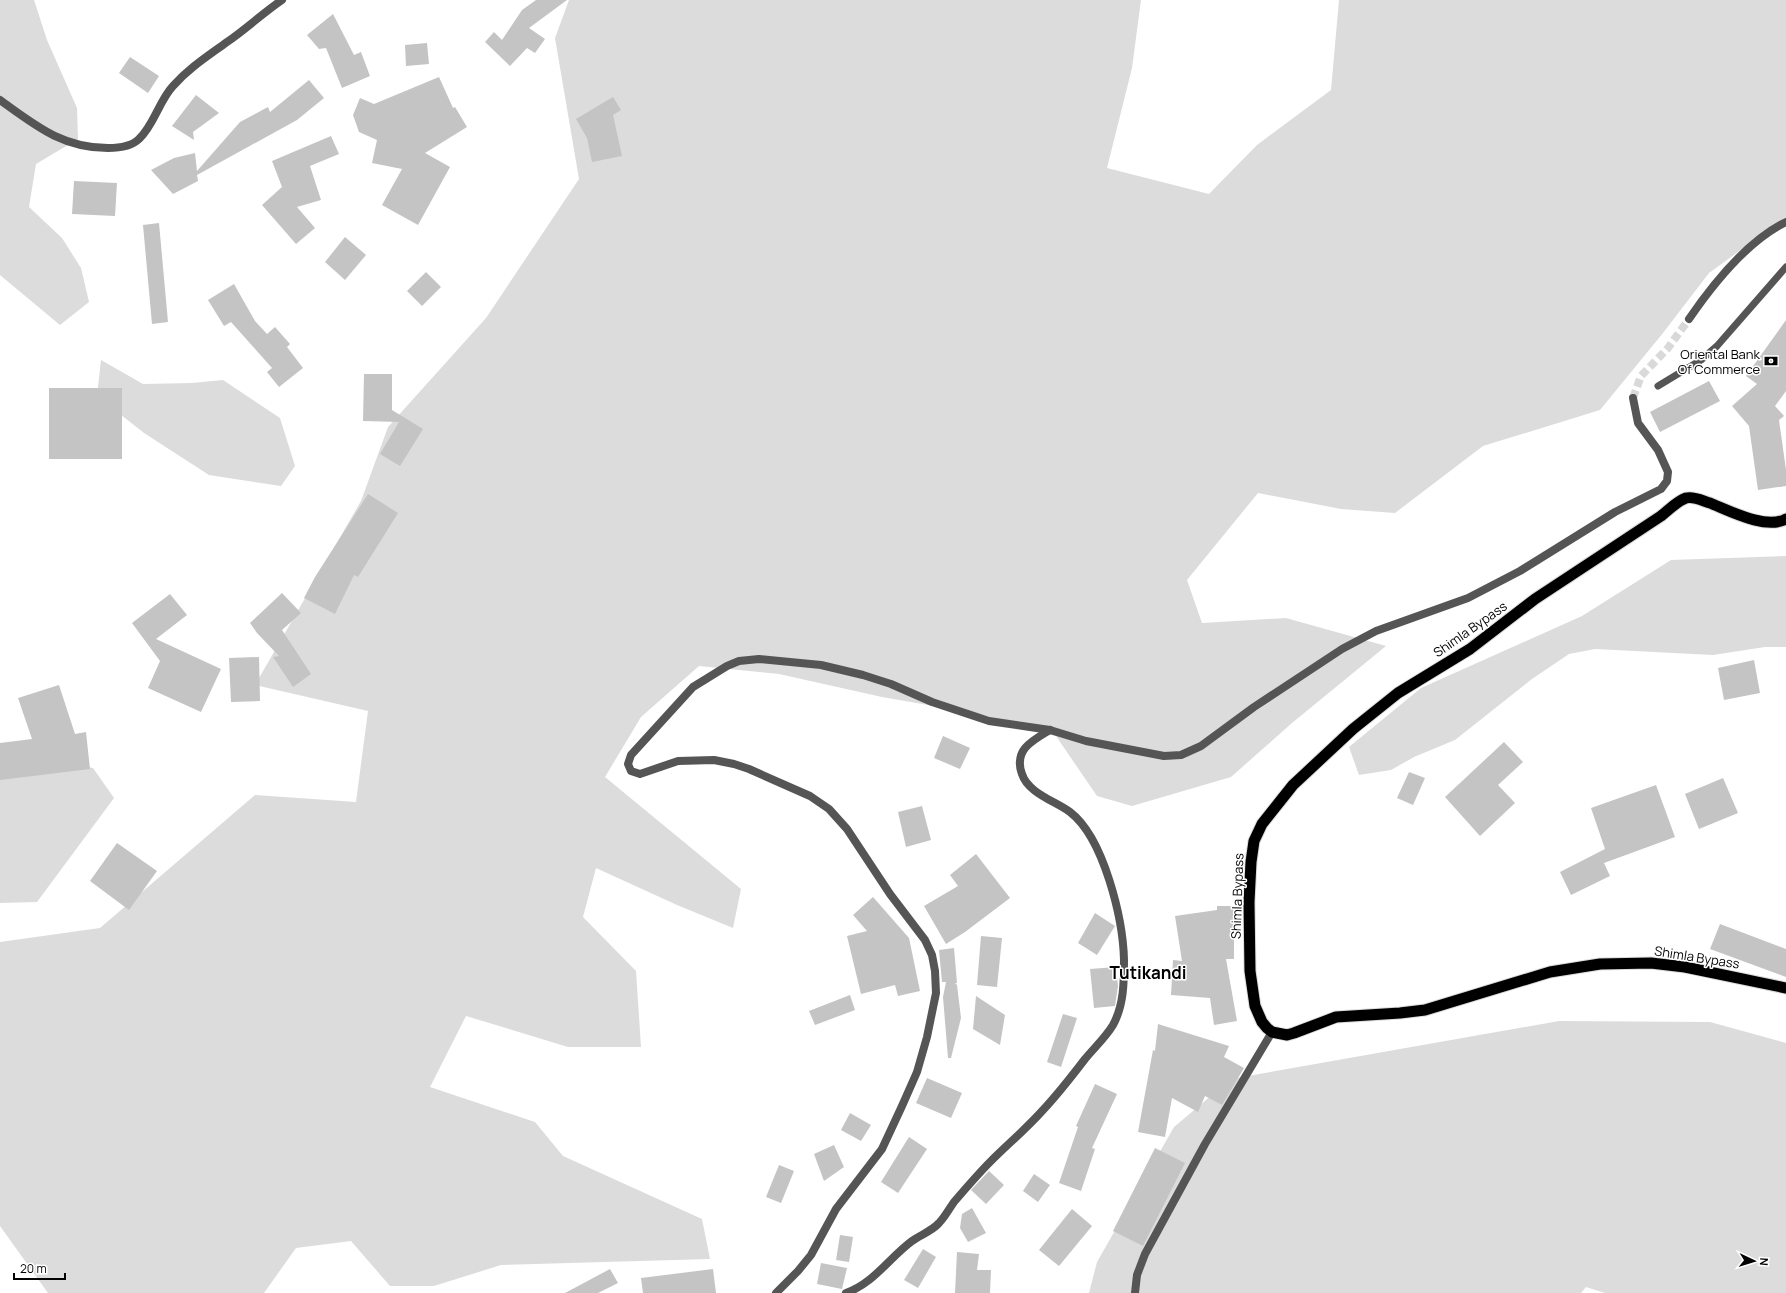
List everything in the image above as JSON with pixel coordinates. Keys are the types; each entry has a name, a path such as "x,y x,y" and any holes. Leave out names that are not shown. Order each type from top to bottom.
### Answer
{"highway":[{"name":"Shimla Bypass","path":"1786,519 1777,522 1760,522 1701,500 1690,498 1680,501 1661,516 1536,599 1470,649 1398,693 1353,729 1293,785 1262,824 1254,842 1251,862 1250,971 1255,1006 1262,1022 1272,1032 1280,1034 1294,1033 1327,1020 1342,1016 1393,1014 1424,1010 1550,972 1600,964 1651,963 1685,967 1786,988"}],"street":[{"path":"0,100 44,131 59,139 79,145 101,148 113,148 130,145 140,138 172,87 187,71 282,0"},
{"path":"1689,319 1705,295 1740,258 1761,239 1786,222"},
{"path":"776,1293 798,1271 811,1255 836,1209 882,1149 916,1072 927,1037 936,993 936,971 932,955 925,940 890,894 847,829 821,802 749,769 720,761 678,761 636,774 629,768 631,755 693,687 727,666 749,659 808,663 864,675 980,719 997,723 1050,730 1086,741 1129,750 1164,756 1181,755 1201,746 1254,707 1342,649 1376,631 1468,598 1520,571 1586,529 1661,489 1668,476 1667,468 1658,450 1638,423 1633,398"},
{"path":"846,1293 859,1288 881,1272 911,1242 938,1225 954,1203 990,1162 1045,1108 1112,1026 1120,1009 1124,958 1122,935 1116,903 1105,867 1094,841 1082,824 1070,812 1032,788 1023,778 1021,772 1023,751 1032,740 1050,730"},
{"path":"1135,1293 1137,1275 1145,1254 1205,1144 1272,1032"}],"lane":[{"path":"1658,386 1700,360 1716,346 1786,267"}],"shaded area":[{"path":"0,0 34,0 47,40 77,108 78,139 36,164 29,207 62,238 81,268 89,302 60,325 0,275"},
{"path":"569,0 1141,0 1132,68 1107,168 1209,194 1257,145 1331,90 1339,0 1786,0 1786,217 1709,273 1663,333 1600,410 1483,446 1395,513 1341,509 1258,493 1187,580 1202,623 1286,618 1386,646 1292,723 1231,777 1132,806 1097,796 1056,736 980,714 882,697 779,674 699,666 641,717 605,777 741,889 733,928 677,905 596,868 583,917 636,971 641,1047 568,1047 466,1016 430,1087 535,1122 563,1156 702,1219 710,1259 501,1265 434,1286 390,1286 351,1241 296,1248 264,1293 48,1293 0,1226 0,942 100,928 255,795 356,802 368,711 255,685 361,501 388,427 486,318 579,179 555,38"},
{"path":"101,360 143,384 192,383 223,380 280,418 295,466 281,486 209,475 144,433 97,396"},
{"path":"1786,556 1786,647 1765,647 1713,655 1595,649 1569,654 1532,679 1455,740 1414,757 1391,770 1359,775 1349,747 1421,688 1582,616 1671,560"},
{"path":"0,753 11,753 93,768 114,798 37,902 0,903"},
{"path":"1559,1021 1710,1022 1786,1043 1786,1293 1605,1293 1586,1287 1581,1293 1089,1293 1097,1262 1174,1127 1231,1079"}],"building":[{"path":"536,0 567,0 529,28 545,39 535,53 527,48 510,66 485,42 494,32 502,40 522,10"},
{"path":"333,14 354,55 361,52 370,76 342,88 326,48 319,49 307,35"},
{"path":"427,43 429,64 406,66 405,45"},
{"path":"130,57 159,76 148,93 119,73"},
{"path":"439,77 453,108 455,107 467,127 425,153 450,167 418,225 382,205 402,169 372,163 377,140 359,132 353,115 360,98 374,104"},
{"path":"309,80 324,98 297,120 197,175 198,181 173,194 151,170 174,158 195,153 197,171 240,122 268,107 270,112"},
{"path":"196,95 219,113 193,132 194,140 172,126"},
{"path":"613,97 621,110 613,115 622,156 592,162 587,138 576,119"},
{"path":"331,136 339,154 310,166 321,200 297,207 315,228 296,244 262,205 282,187 272,161"},
{"path":"74,181 117,183 115,216 72,214"},
{"path":"159,223 168,322 152,324 143,225"},
{"path":"345,237 366,255 345,280 325,262"},
{"path":"426,272 441,287 422,306 407,291"},
{"path":"234,284 255,321 267,334 275,327 290,344 287,347 303,368 279,387 267,372 272,368 231,322 224,326 208,300"},
{"path":"1786,320 1786,391 1775,406 1784,416 1779,420 1786,470 1786,486 1758,490 1749,426 1732,406 1757,384 1746,376"},
{"path":"364,374 392,374 392,410 423,429 400,466 380,454 399,422 363,421"},
{"path":"1709,381 1720,401 1660,432 1650,412"},
{"path":"49,388 122,388 122,459 49,459"},
{"path":"368,494 398,513 358,577 354,575 335,614 304,598 315,577"},
{"path":"282,593 301,613 282,630 311,674 293,687 273,657 279,656 257,633 250,623"},
{"path":"170,594 187,615 156,639 221,669 201,712 148,688 160,661 132,623"},
{"path":"259,657 260,701 231,702 229,658"},
{"path":"1754,660 1760,693 1724,700 1718,668"},
{"path":"59,685 75,734 86,732 90,769 0,780 0,743 32,739 18,698"},
{"path":"943,736 970,748 960,769 934,758"},
{"path":"1504,742 1523,762 1498,785 1515,803 1480,836 1445,797"},
{"path":"1409,772 1425,778 1413,805 1397,798"},
{"path":"1723,778 1738,813 1699,829 1685,794"},
{"path":"1656,785 1675,837 1604,863 1610,876 1571,895 1560,872 1605,849 1591,808"},
{"path":"922,806 931,840 906,847 898,812"},
{"path":"117,843 157,871 129,910 90,881"},
{"path":"976,854 1010,898 965,932 946,944 924,906 958,886 950,875"},
{"path":"873,897 909,938 920,991 898,996 895,985 861,994 847,936 867,931 853,915"},
{"path":"1217,906 1234,906 1234,959 1226,959 1237,1021 1214,1025 1210,998 1171,995 1173,960 1182,961 1175,916 1217,910"},
{"path":"1095,913 1115,926 1097,955 1078,943"},
{"path":"1720,924 1786,949 1786,977 1710,949"},
{"path":"981,936 1002,938 997,987 977,985"},
{"path":"954,948 957,983 955,983 957,985 961,1018 951,1058 948,1058 943,997 946,982 942,982 939,950"},
{"path":"1116,967 1118,986 1115,1006 1094,1008 1090,969"},
{"path":"850,995 855,1010 815,1025 809,1011"},
{"path":"976,996 1005,1015 1000,1045 973,1029"},
{"path":"1063,1014 1077,1018 1061,1067 1047,1062"},
{"path":"1158,1024 1229,1046 1224,1057 1244,1068 1222,1105 1205,1096 1198,1112 1172,1098 1165,1137 1138,1132 1153,1050 1155,1051"},
{"path":"927,1078 962,1093 951,1118 916,1103"},
{"path":"1095,1084 1117,1094 1092,1148 1095,1149 1081,1191 1059,1183 1078,1127 1076,1126"},
{"path":"850,1113 871,1125 861,1141 841,1130"},
{"path":"909,1137 927,1149 898,1193 881,1182"},
{"path":"834,1145 844,1167 824,1181 814,1154"},
{"path":"1155,1148 1185,1163 1143,1246 1113,1231"},
{"path":"779,1165 794,1171 781,1203 766,1197"},
{"path":"989,1171 1004,1185 986,1204 971,1190"},
{"path":"1034,1174 1050,1185 1038,1202 1023,1191"},
{"path":"972,1208 986,1233 968,1242 960,1228 962,1214"},
{"path":"1072,1209 1092,1226 1059,1266 1039,1250"},
{"path":"840,1235 853,1237 849,1262 836,1260"},
{"path":"923,1249 936,1257 918,1288 904,1280"},
{"path":"957,1252 979,1254 977,1270 991,1270 990,1293 955,1293"},
{"path":"821,1263 847,1268 842,1289 817,1284"},
{"path":"610,1269 618,1283 598,1293 565,1293"},
{"path":"713,1269 716,1293 643,1293 641,1278"}],"tunnel":[{"path":"1633,398 1641,376 1668,348 1689,319"}],"place":[{"name":"Oriental Bank Of Commerce","path":"1771,361"}],"district":[{"name":"Tutikandi","path":"1148,973"}]}
